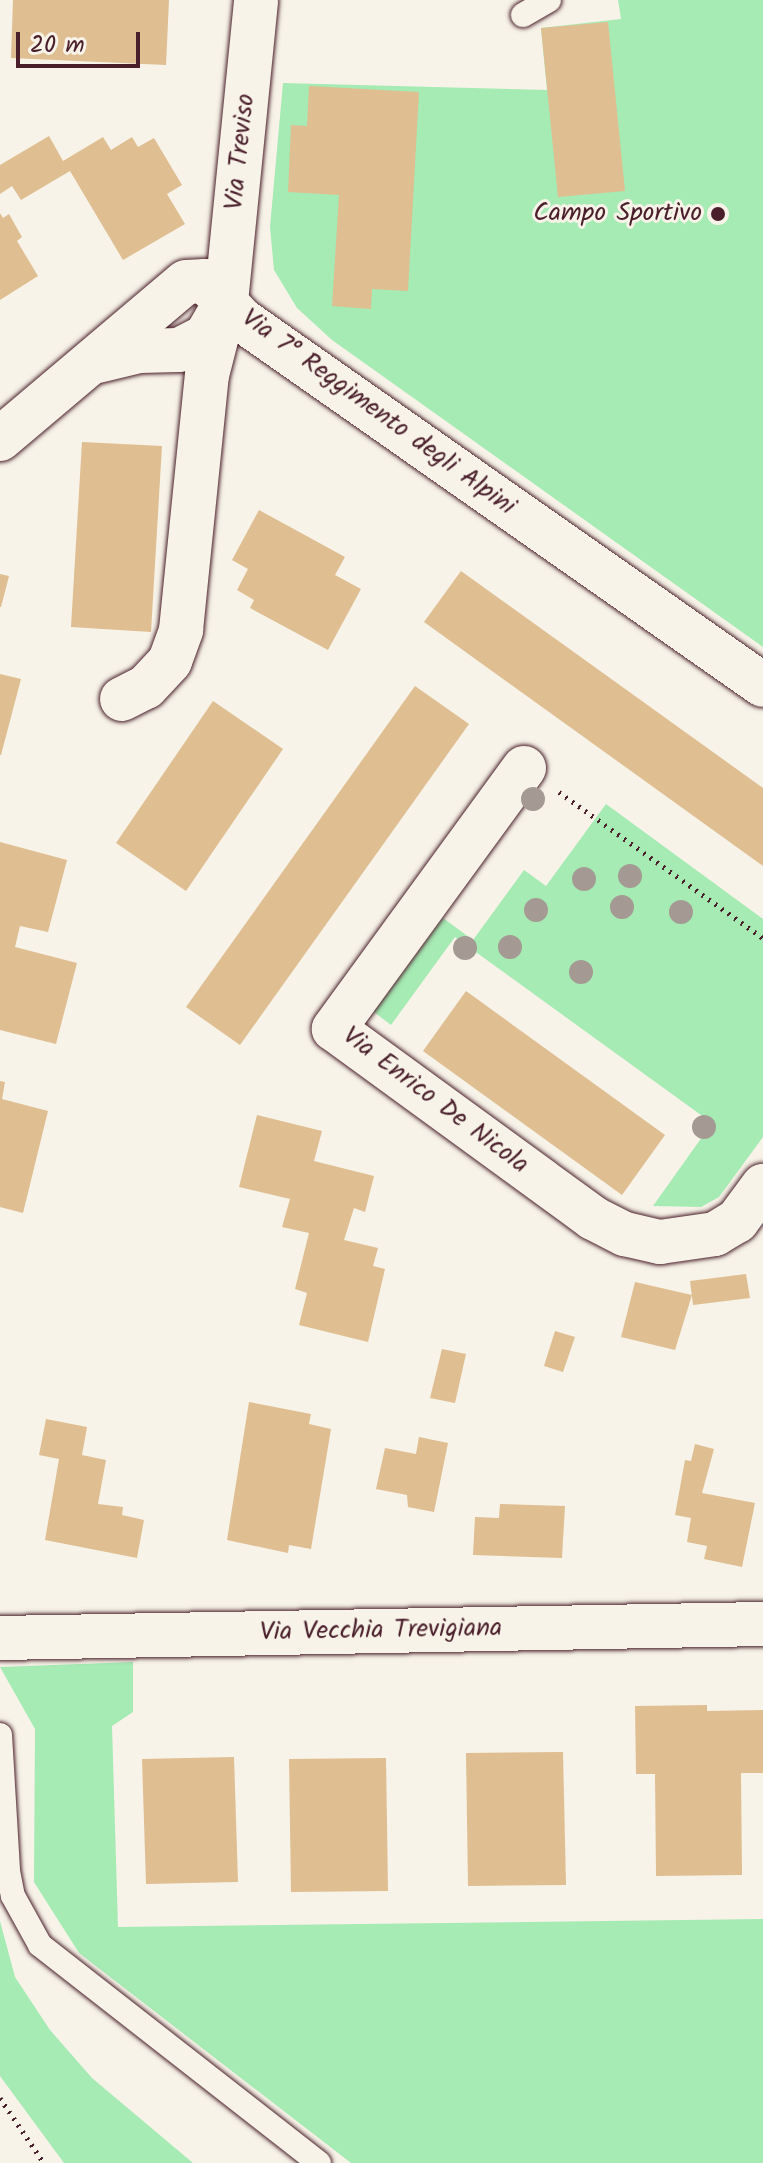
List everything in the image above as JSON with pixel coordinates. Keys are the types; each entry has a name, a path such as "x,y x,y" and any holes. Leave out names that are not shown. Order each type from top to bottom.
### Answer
{"street":[{"name":"Via Treviso","path":"0,439 94,362 139,351 179,350 206,336 220,280 256,0"},
{"name":"Via 7° Reggimento degli Alpini","path":"220,280 242,320 763,685"},
{"name":"Via 7° Reggimento degli Alpini","path":"122,699 146,687 170,661 181,630 220,280"},
{"name":"Via Enrico De Nicola","path":"524,768 334,1029 593,1218 625,1234 660,1242 688,1240 750,1222 763,1186"},
{"name":"Via Vecchia Trevigiana","path":"0,1638 763,1624"}],"lane":[{"path":"523,15 549,0"},
{"path":"0,1735 8,1871 13,1896 40,1945 319,2163"}],"path":[{"path":"524,768 763,938"},
{"path":"0,2098 44,2163"}],"green space":[{"path":"618,0 763,0 763,647 332,340 297,308 274,270 270,227 283,83 547,90 541,28 621,19"},
{"path":"606,804 763,919 763,1137 719,1197 701,1207 653,1206 712,1123 455,937 391,1025 374,1012 443,918 473,940 524,870 546,886"},
{"path":"133,1662 133,1712 112,1726 118,1927 763,1919 763,2163 351,2163 79,1953 34,1882 35,1729 0,1667"},
{"path":"0,1921 15,1977 50,2030 92,2078 193,2163 64,2163 0,2076"}],"building":[{"path":"13,0 169,0 166,65 11,58"},
{"path":"608,22 625,191 558,197 541,28"},
{"path":"309,86 419,92 408,291 372,289 371,309 332,306 339,195 288,192 291,125 307,126"},
{"path":"49,136 63,161 103,137 111,150 132,137 138,147 154,138 182,185 167,194 185,224 123,260 70,171 21,200 12,186 0,194 0,165"},
{"path":"0,213 3,218 9,214 22,237 17,241 38,276 0,300"},
{"path":"82,442 162,446 151,632 71,627"},
{"path":"259,510 345,557 335,575 361,589 328,650 250,608 254,600 237,590 248,569 232,560"},
{"path":"461,571 763,788 763,866 424,622"},
{"path":"0,574 9,576 1,607 0,607"},
{"path":"0,674 21,679 1,755 0,755"},
{"path":"415,686 469,724 240,1045 186,1007"},
{"path":"213,701 283,749 186,891 116,843"},
{"path":"0,842 67,860 48,932 20,926 15,947 77,963 56,1044 0,1030"},
{"path":"466,991 665,1135 622,1195 423,1051"},
{"path":"0,1081 5,1082 2,1099 48,1111 23,1213 0,1207"},
{"path":"257,1115 322,1131 314,1161 374,1176 365,1212 354,1208 344,1240 378,1248 373,1266 385,1269 368,1342 299,1325 307,1293 295,1289 309,1233 282,1227 290,1199 239,1187"},
{"path":"746,1274 750,1298 693,1305 690,1281"},
{"path":"635,1282 692,1295 675,1350 621,1337"},
{"path":"555,1331 575,1337 563,1372 544,1366"},
{"path":"442,1349 466,1354 455,1403 430,1398"},
{"path":"249,1402 311,1414 309,1424 331,1429 311,1549 289,1545 288,1553 227,1540"},
{"path":"46,1419 87,1427 82,1455 106,1460 98,1504 123,1507 122,1515 144,1520 137,1558 45,1540 59,1459 39,1455"},
{"path":"419,1437 448,1443 434,1512 408,1507 407,1495 376,1489 385,1448 416,1454"},
{"path":"695,1444 714,1449 702,1493 755,1503 742,1567 704,1559 707,1546 687,1542 691,1518 675,1515 685,1460 691,1461"},
{"path":"500,1504 565,1506 562,1558 473,1555 475,1517 499,1518"},
{"path":"707,1705 707,1711 763,1710 763,1773 741,1773 742,1875 656,1876 655,1774 636,1774 635,1706"},
{"path":"563,1752 566,1885 468,1886 466,1753"},
{"path":"234,1757 238,1882 146,1884 142,1759"},
{"path":"386,1758 388,1891 291,1892 289,1759"}],"place":[{"name":"Campo Sportivo","path":"718,214"}]}
